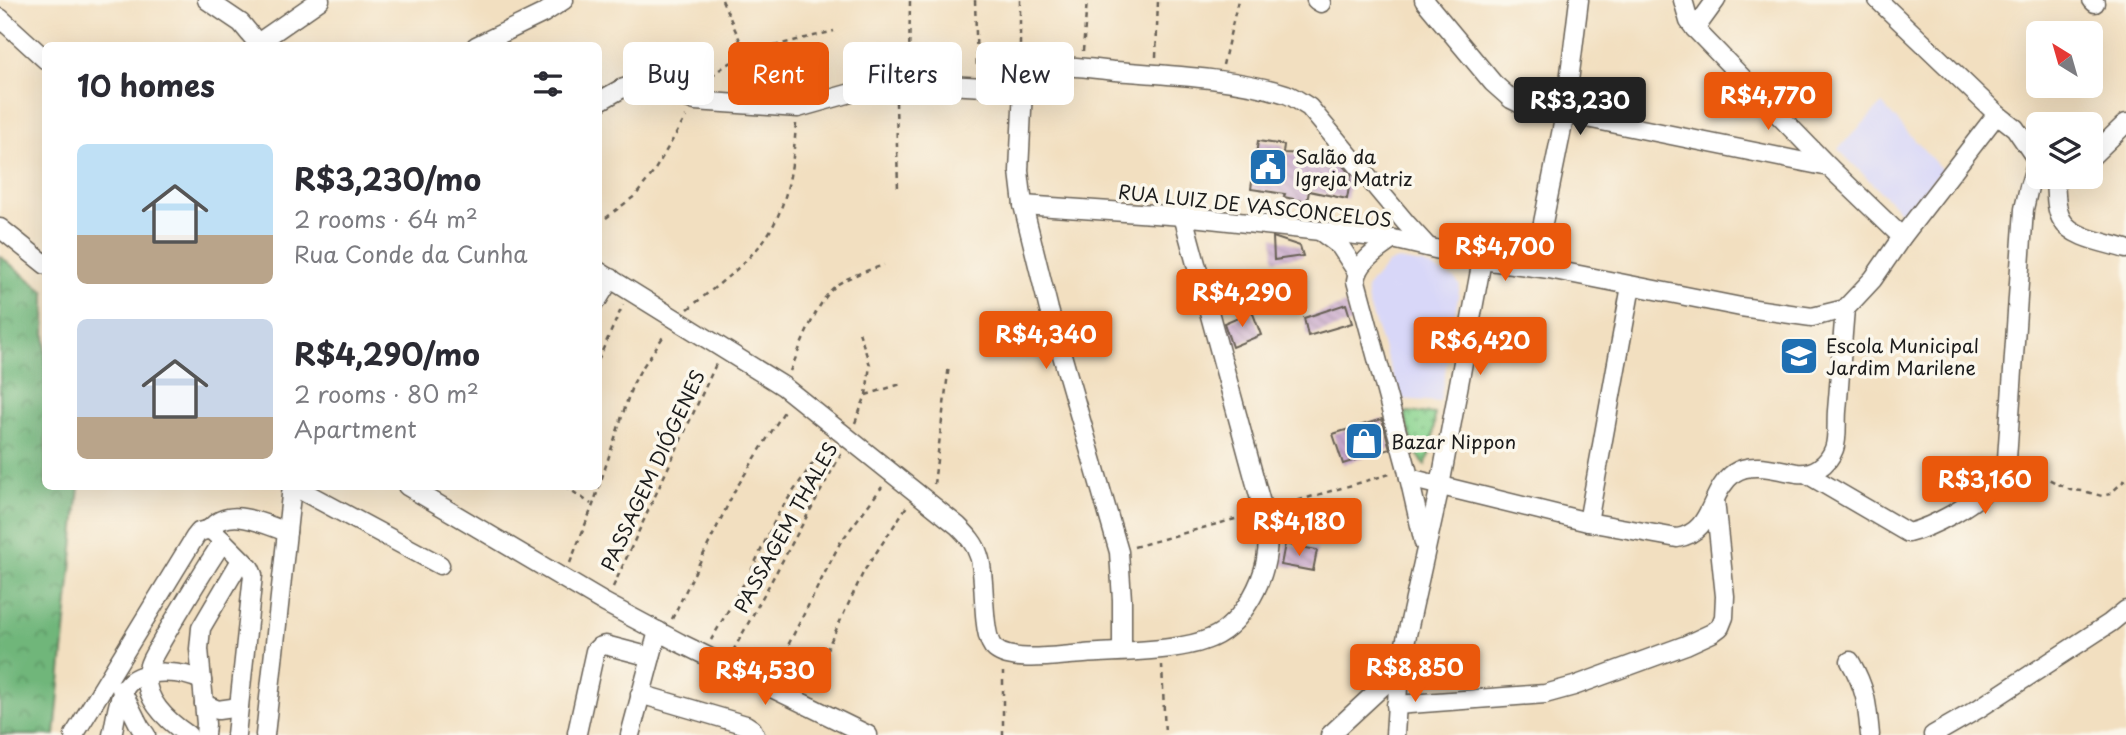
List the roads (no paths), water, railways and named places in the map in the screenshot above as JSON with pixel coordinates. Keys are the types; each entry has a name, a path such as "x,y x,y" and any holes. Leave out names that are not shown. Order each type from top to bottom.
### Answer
{"street":[{"path":"207,0 242,23 257,42"},
{"path":"262,42 320,0"},
{"path":"484,42 544,13 564,0"},
{"path":"1534,267 1565,114 1579,0"},
{"path":"1683,0 1689,21 1695,29 1829,167 1902,237"},
{"path":"1695,29 1716,0"},
{"path":"1427,2 1493,83 1511,99 1523,105 1829,167"},
{"path":"1883,2 1997,114 2015,128 2026,144"},
{"path":"0,18 42,56"},
{"path":"1074,68 1155,74 1260,87 1289,95 1309,107 1428,247"},
{"path":"602,100 639,83 649,84 695,101 798,108 869,88 903,84 976,86"},
{"path":"1021,105 1019,171 1023,205 1049,310 1119,552 1122,651"},
{"path":"1807,474 1816,470 1835,448 1845,309 1873,279 1997,114"},
{"path":"2103,145 2126,123"},
{"path":"1409,478 1588,522 1677,538 1689,536 1703,522 1725,481 1743,467 1756,467 1807,474 1908,533 1922,530 1972,502 1990,486 2007,459 2024,209 2029,189"},
{"path":"2056,189 2060,219 2066,227 2078,235 2126,249"},
{"name":"RUA LUIZ DE VASCONCELOS","path":"1023,205 1183,216 1393,239 1482,260 1534,267 1741,307 1812,317 1845,309"},
{"path":"605,274 789,390 971,539 984,577 987,636 993,648 1003,654 1030,658 1161,648 1205,640 1228,628 1244,611 1260,582 1267,561 1269,539 1183,216"},
{"path":"0,228 42,262"},
{"path":"1320,230 1340,246 1357,272 1357,289 1409,478 1425,548"},
{"path":"1357,272 1371,256 1393,239"},
{"path":"1395,735 1399,671 1440,486 1482,260"},
{"path":"1588,522 1631,286"},
{"path":"265,735 292,490"},
{"path":"299,490 440,565"},
{"path":"414,490 605,603 724,666 868,735"},
{"path":"1396,705 1545,694 1648,659 1712,633 1720,627 1724,617 1725,596 1715,500"},
{"path":"82,730 115,668 199,532 209,529 223,518 236,516 287,532"},
{"path":"209,529 250,568 253,575 236,735"},
{"path":"188,735 158,710 146,676 189,592 223,541"},
{"path":"205,735 199,638 201,628 241,560"},
{"path":"189,592 213,607"},
{"path":"1933,735 1978,709 2126,610"},
{"path":"630,735 651,657 662,633"},
{"path":"577,733 595,651 599,646 605,645 651,657"},
{"path":"1850,661 1866,695 1870,735"},
{"path":"115,668 122,694 143,731"},
{"path":"1330,735 1399,671"},
{"path":"112,735 122,694 129,683 146,676 177,672 202,681"},
{"path":"640,694 746,725 755,735"},
{"path":"204,704 218,709 239,707"},
{"path":"143,731 148,715 158,710"}],"place":[{"name":"Salão da Igreja Matriz","path":"1268,167"},
{"name":"Escola Municipal Jardim Marilene","path":"1799,356"},
{"name":"Bazar Nippon","path":"1364,441"}]}
